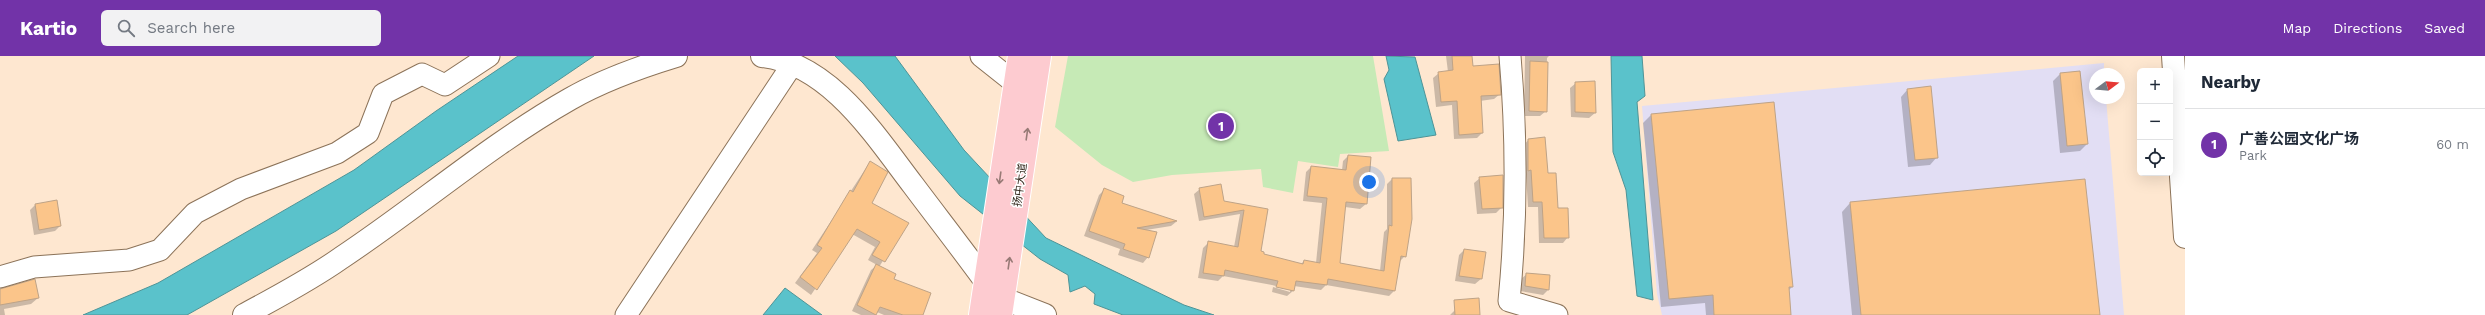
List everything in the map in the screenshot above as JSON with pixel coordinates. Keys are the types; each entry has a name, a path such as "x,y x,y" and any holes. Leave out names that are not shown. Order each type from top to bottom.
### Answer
{"main road":[{"name":"扬中大道","path":"1002,307 1025,85 1019,56"},
{"name":"扬中大道","path":"980,315 1025,85 1040,56"}],"street":[{"path":"0,278 34,268 129,260 160,250 195,213 241,189 336,153 368,132 383,94 422,74 445,85 489,56"},
{"path":"244,315 296,287 341,258 522,130 570,99 637,68 676,56"},
{"path":"762,56 804,69 835,93 867,124 986,282 1002,307 1045,315"},
{"path":"982,56 1025,85"},
{"path":"1510,56 1516,129 1515,240 1509,301 1558,315"},
{"path":"2173,56 2185,237"},
{"path":"626,315 792,65"}],"shaded area":[{"path":"2104,63 2104,68 2089,68 2089,104 2106,104 2124,315 1662,315 1657,294 1642,106"}],"green space":[{"path":"1068,56 1373,56 1389,151 1340,154 1338,167 1298,161 1293,193 1263,187 1261,169 1172,175 1133,182 1102,165 1055,127"}],"water":[{"path":"518,56 594,56 336,231 187,315 83,315 158,283 354,170 436,111"},
{"path":"835,56 895,56 964,150 1046,238 1184,305 1214,315 1123,315 1094,304 1095,294 1085,286 1070,292 1068,275 1040,259 960,196 863,83"},
{"path":"1386,56 1415,57 1436,135 1398,141 1384,79 1389,70"},
{"path":"1611,56 1642,56 1645,96 1637,102 1653,300 1637,296 1626,190 1613,152"},
{"path":"785,288 822,315 763,315"}],"building":[{"path":"1452,56 1472,56 1473,66 1499,64 1501,95 1481,96 1483,133 1459,135 1457,101 1441,102 1438,72 1453,70"},
{"path":"1530,61 1548,62 1547,112 1529,111"},
{"path":"2080,71 2088,144 2067,146 2060,73"},
{"path":"1595,81 1596,113 1575,112 1575,82"},
{"path":"1931,86 1938,158 1915,160 1907,89"},
{"path":"1774,102 1793,287 1789,287 1791,315 1714,315 1713,295 1669,299 1651,114"},
{"path":"1545,137 1548,173 1556,173 1558,208 1568,208 1569,238 1544,238 1542,202 1533,202 1531,170 1528,171 1528,139"},
{"path":"1348,155 1371,157 1367,204 1346,202 1340,263 1384,271 1389,225 1392,226 1392,178 1411,178 1412,219 1406,257 1401,256 1395,291 1328,279 1327,285 1296,281 1294,291 1276,287 1278,281 1225,270 1224,276 1203,273 1208,241 1238,247 1244,210 1204,217 1199,188 1221,184 1224,201 1268,209 1261,251 1264,252 1264,254 1303,264 1304,260 1320,263 1327,198 1307,196 1311,166 1346,170"},
{"path":"870,161 888,172 872,203 909,223 885,262 872,255 880,242 857,229 817,290 800,277 822,248 817,245 850,190 853,192"},
{"path":"1503,175 1503,208 1482,209 1479,177"},
{"path":"2085,179 2100,315 1861,315 1850,202"},
{"path":"1104,188 1124,196 1122,203 1177,221 1137,228 1157,232 1149,258 1123,249 1125,244 1089,231"},
{"path":"57,200 61,226 39,230 35,204"},
{"path":"1464,249 1486,252 1482,279 1459,276"},
{"path":"876,264 896,274 894,279 931,293 923,315 903,315 880,307 876,315 857,305"},
{"path":"1526,273 1550,275 1549,290 1525,286"},
{"path":"35,279 39,298 0,305 0,289"},
{"path":"1479,298 1480,315 1455,315 1454,300"}],"place":[{"name":"广善公园文化广场","path":"1221,126"}]}
